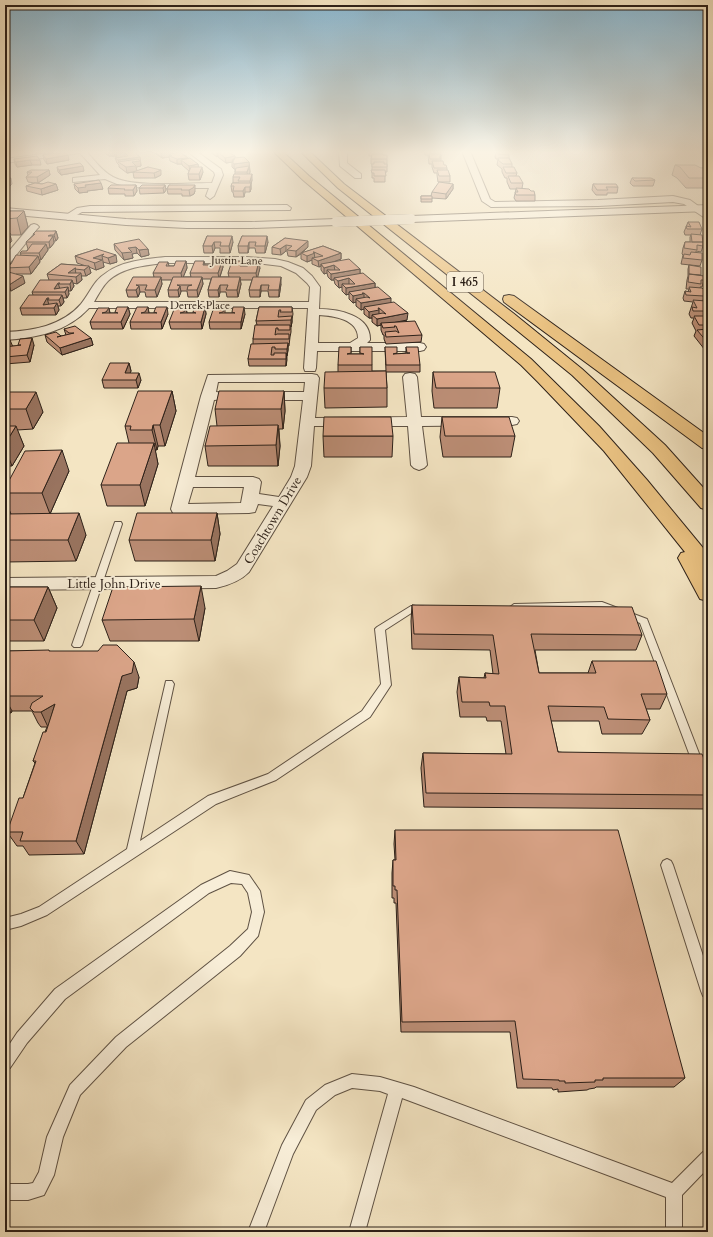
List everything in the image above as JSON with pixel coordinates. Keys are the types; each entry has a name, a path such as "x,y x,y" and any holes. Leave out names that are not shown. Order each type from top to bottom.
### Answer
{"highway":[{"name":"I 465","path":"342,209 505,343 547,380 577,410 613,450 694,548 708,569"},
{"name":"I 465","path":"370,209 577,372 659,450 708,504"},
{"path":"384,209 472,272"},
{"path":"498,291 708,444"},
{"path":"657,503 708,594"}],"street":[{"path":"68,217 80,210 121,209"},
{"path":"5,211 144,223 252,225 678,209"},
{"path":"698,209 708,217"},
{"path":"5,262 34,227"},
{"path":"12,238 26,238"},
{"name":"Justin Lane","path":"5,336 30,333 54,326 74,316 86,305 102,280 112,273 129,266 167,260 269,261 286,264 298,269 315,287 311,347 311,373"},
{"name":"Derrek Place","path":"86,305 314,308 346,315 353,319 365,336 364,340 352,347"},
{"path":"311,347 420,347"},
{"path":"186,482 252,482 248,508 179,509 208,396 213,378 311,373"},
{"name":"Coachtown Drive","path":"224,580 235,576 243,568 284,502 304,466 311,373"},
{"path":"410,378 419,465"},
{"path":"208,396 231,396"},
{"path":"247,396 310,396"},
{"path":"308,422 512,421"},
{"path":"250,498 284,502"},
{"name":"Little John Drive","path":"5,584 216,582 224,580"}],"lane":[{"path":"77,645 118,524"},
{"path":"507,607 602,605 644,621 695,756"},
{"path":"5,924 21,920 43,911 212,800 272,776 366,714 386,685 380,628 411,609 435,608"},
{"path":"132,852 169,684"},
{"path":"667,865 708,992"},
{"path":"5,1063 22,1038 60,994 205,889 230,878 245,879 254,891 258,912 254,932 235,951 121,1042 75,1090 55,1137 46,1175 38,1189 28,1192 5,1192"},
{"path":"256,1232 287,1150 311,1105 330,1090 352,1081 380,1084 414,1094 674,1192"},
{"path":"358,1232 397,1089"},
{"path":"674,1232 674,1192 708,1157"}],"building":[{"path":"5,211 24,211 17,218 6,219 8,216 5,217"},
{"path":"688,222 699,222 702,229 687,229 686,226 691,227"},
{"path":"36,231 56,231 54,235 48,236 53,236 49,242 26,242 35,234 33,234"},
{"path":"691,234 702,235 703,242 692,242"},
{"path":"5,235 10,235 5,240"},
{"path":"207,236 232,236 229,246 220,246 221,242 214,242 212,246 203,246"},
{"path":"242,236 267,236 265,246 255,246 256,242 249,242 248,246 238,246"},
{"path":"285,238 308,241 296,251 287,250 292,246 286,245 280,249 272,247"},
{"path":"139,239 148,249 139,250 136,247 128,248 132,252 122,253 114,244"},
{"path":"685,242 703,242 703,246 697,245 697,250 684,248"},
{"path":"32,244 46,244 39,253 20,253 22,251 27,251"},
{"path":"323,246 341,253 318,261 312,258 323,256 314,252 315,253 307,256 301,253"},
{"path":"97,249 116,255 108,258 102,256 104,254 93,258 102,260 95,263 75,256"},
{"path":"691,252 702,253 702,260 683,258 684,254 690,255"},
{"path":"16,255 38,256 29,267 5,268 11,264"},
{"path":"349,259 360,269 331,274 327,270 340,270 334,265 324,268 321,264"},
{"path":"176,261 186,261 181,273 153,273 159,262 168,262 166,266 174,266"},
{"path":"195,261 204,261 203,265 211,265 212,261 222,261 218,273 190,273"},
{"path":"232,261 241,261 240,266 248,266 249,261 259,261 256,273 228,273"},
{"path":"61,264 89,266 84,270 75,268 68,273 81,273 76,277 47,274"},
{"path":"689,265 701,267 701,275 689,274"},
{"path":"5,271 23,276 9,285 5,283"},
{"path":"363,273 375,283 346,288 342,284 355,284 349,278 338,281 334,278"},
{"path":"689,274 704,276 704,280 701,280 701,284 688,282"},
{"path":"133,277 161,277 155,290 145,290 147,285 136,285 139,286 136,290 126,290"},
{"path":"173,277 202,277 197,290 187,290 188,286 192,285 177,285 180,286 178,290 168,290"},
{"path":"212,277 240,277 237,290 226,290 228,285 220,285 218,290 208,290"},
{"path":"253,277 281,277 279,290 268,290 269,285 261,285 260,290 249,290"},
{"path":"40,280 72,280 70,284 58,283 54,289 68,287 65,292 32,292"},
{"path":"378,287 391,298 361,303 356,299 367,297 370,298 364,293 353,296 349,292"},
{"path":"689,287 702,288 704,290 704,296 686,295 685,291 691,292"},
{"path":"29,295 62,295 59,300 48,300 49,298 47,298 43,305 57,303 54,308 20,308"},
{"path":"693,300 706,301 708,304 708,311 693,311 692,307 697,308"},
{"path":"394,302 408,313 377,319 372,315 383,313 386,314 379,308 379,310 369,312 364,307"},
{"path":"117,307 128,307 121,322 90,322 98,308 109,308 106,312 102,313 118,313 115,312"},
{"path":"137,307 148,307 145,312 141,313 157,313 154,312 156,307 167,307 161,322 130,322"},
{"path":"175,307 186,307 184,312 180,313 196,313 193,312 195,307 205,307 201,322 169,322"},
{"path":"214,307 225,307 223,312 219,313 235,313 232,312 233,307 244,307 241,322 209,322"},
{"path":"259,307 292,307 292,312 280,312 281,310 279,310 278,317 292,316 291,320 256,321"},
{"path":"705,314 708,314 708,325 699,325 694,316 706,316"},
{"path":"415,321 422,335 386,337 385,332 396,331 399,333 396,326 383,328 381,323"},
{"path":"255,325 290,325 290,330 278,330 278,328 276,328 275,335 289,334 289,339 253,339"},
{"path":"75,326 91,338 60,348 45,335 56,332 61,336 57,337 74,333 69,333 64,329"},
{"path":"708,329 708,343 697,330"},
{"path":"32,338 27,355 5,357 5,347 21,345 18,345 20,339"},
{"path":"5,340 10,340 8,345 5,346"},
{"path":"288,343 287,349 275,349 275,347 272,347 271,355 274,355 274,353 286,353 286,359 248,359 251,344"},
{"path":"339,347 351,347 351,353 347,354 364,354 360,353 360,347 372,347 372,365 338,365"},
{"path":"385,347 397,347 397,353 393,354 410,353 407,353 406,347 418,347 420,365 386,365"},
{"path":"110,363 129,363 125,373 139,373 136,380 102,380"},
{"path":"386,371 387,388 324,388 325,372"},
{"path":"433,372 495,372 500,388 436,388"},
{"path":"138,391 172,391 160,425 153,425 152,430 130,430 131,426 125,426"},
{"path":"219,391 284,391 281,409 215,409"},
{"path":"5,392 36,392 26,409 5,409"},
{"path":"324,417 391,417 393,436 323,436"},
{"path":"442,417 509,417 515,436 445,436"},
{"path":"278,425 276,445 205,446 210,426"},
{"path":"5,426 16,426 5,444"},
{"path":"117,443 154,443 140,485 101,485"},
{"path":"62,450 42,493 5,493 5,488 25,451"},
{"path":"79,513 68,540 5,540 5,514"},
{"path":"137,513 217,513 211,540 129,540"},
{"path":"201,586 194,619 102,620 113,587"},
{"path":"5,587 48,587 34,620 5,620"},
{"path":"412,605 632,607 642,635 531,634 539,673 596,673 592,661 656,661 667,694 641,694 650,720 608,719 604,707 548,706 558,752 702,754 708,769 708,795 426,793 423,753 512,754 505,706 490,706 489,702 462,702 459,677 486,678 485,673 499,674 493,635 414,634"},
{"path":"103,645 117,645 134,662 132,673 122,676 76,841 20,841 23,832 7,832 19,798 23,798 36,761 33,761 43,732 46,732 55,704 41,712 34,712 30,708 32,703 43,696 5,696 5,651 98,651"},
{"path":"395,830 618,830 685,1078 603,1078 603,1080 595,1080 595,1082 565,1083 565,1081 559,1080 523,1079 515,1021 402,1022 397,890 395,890 395,886 393,886 393,860 396,860"}]}
